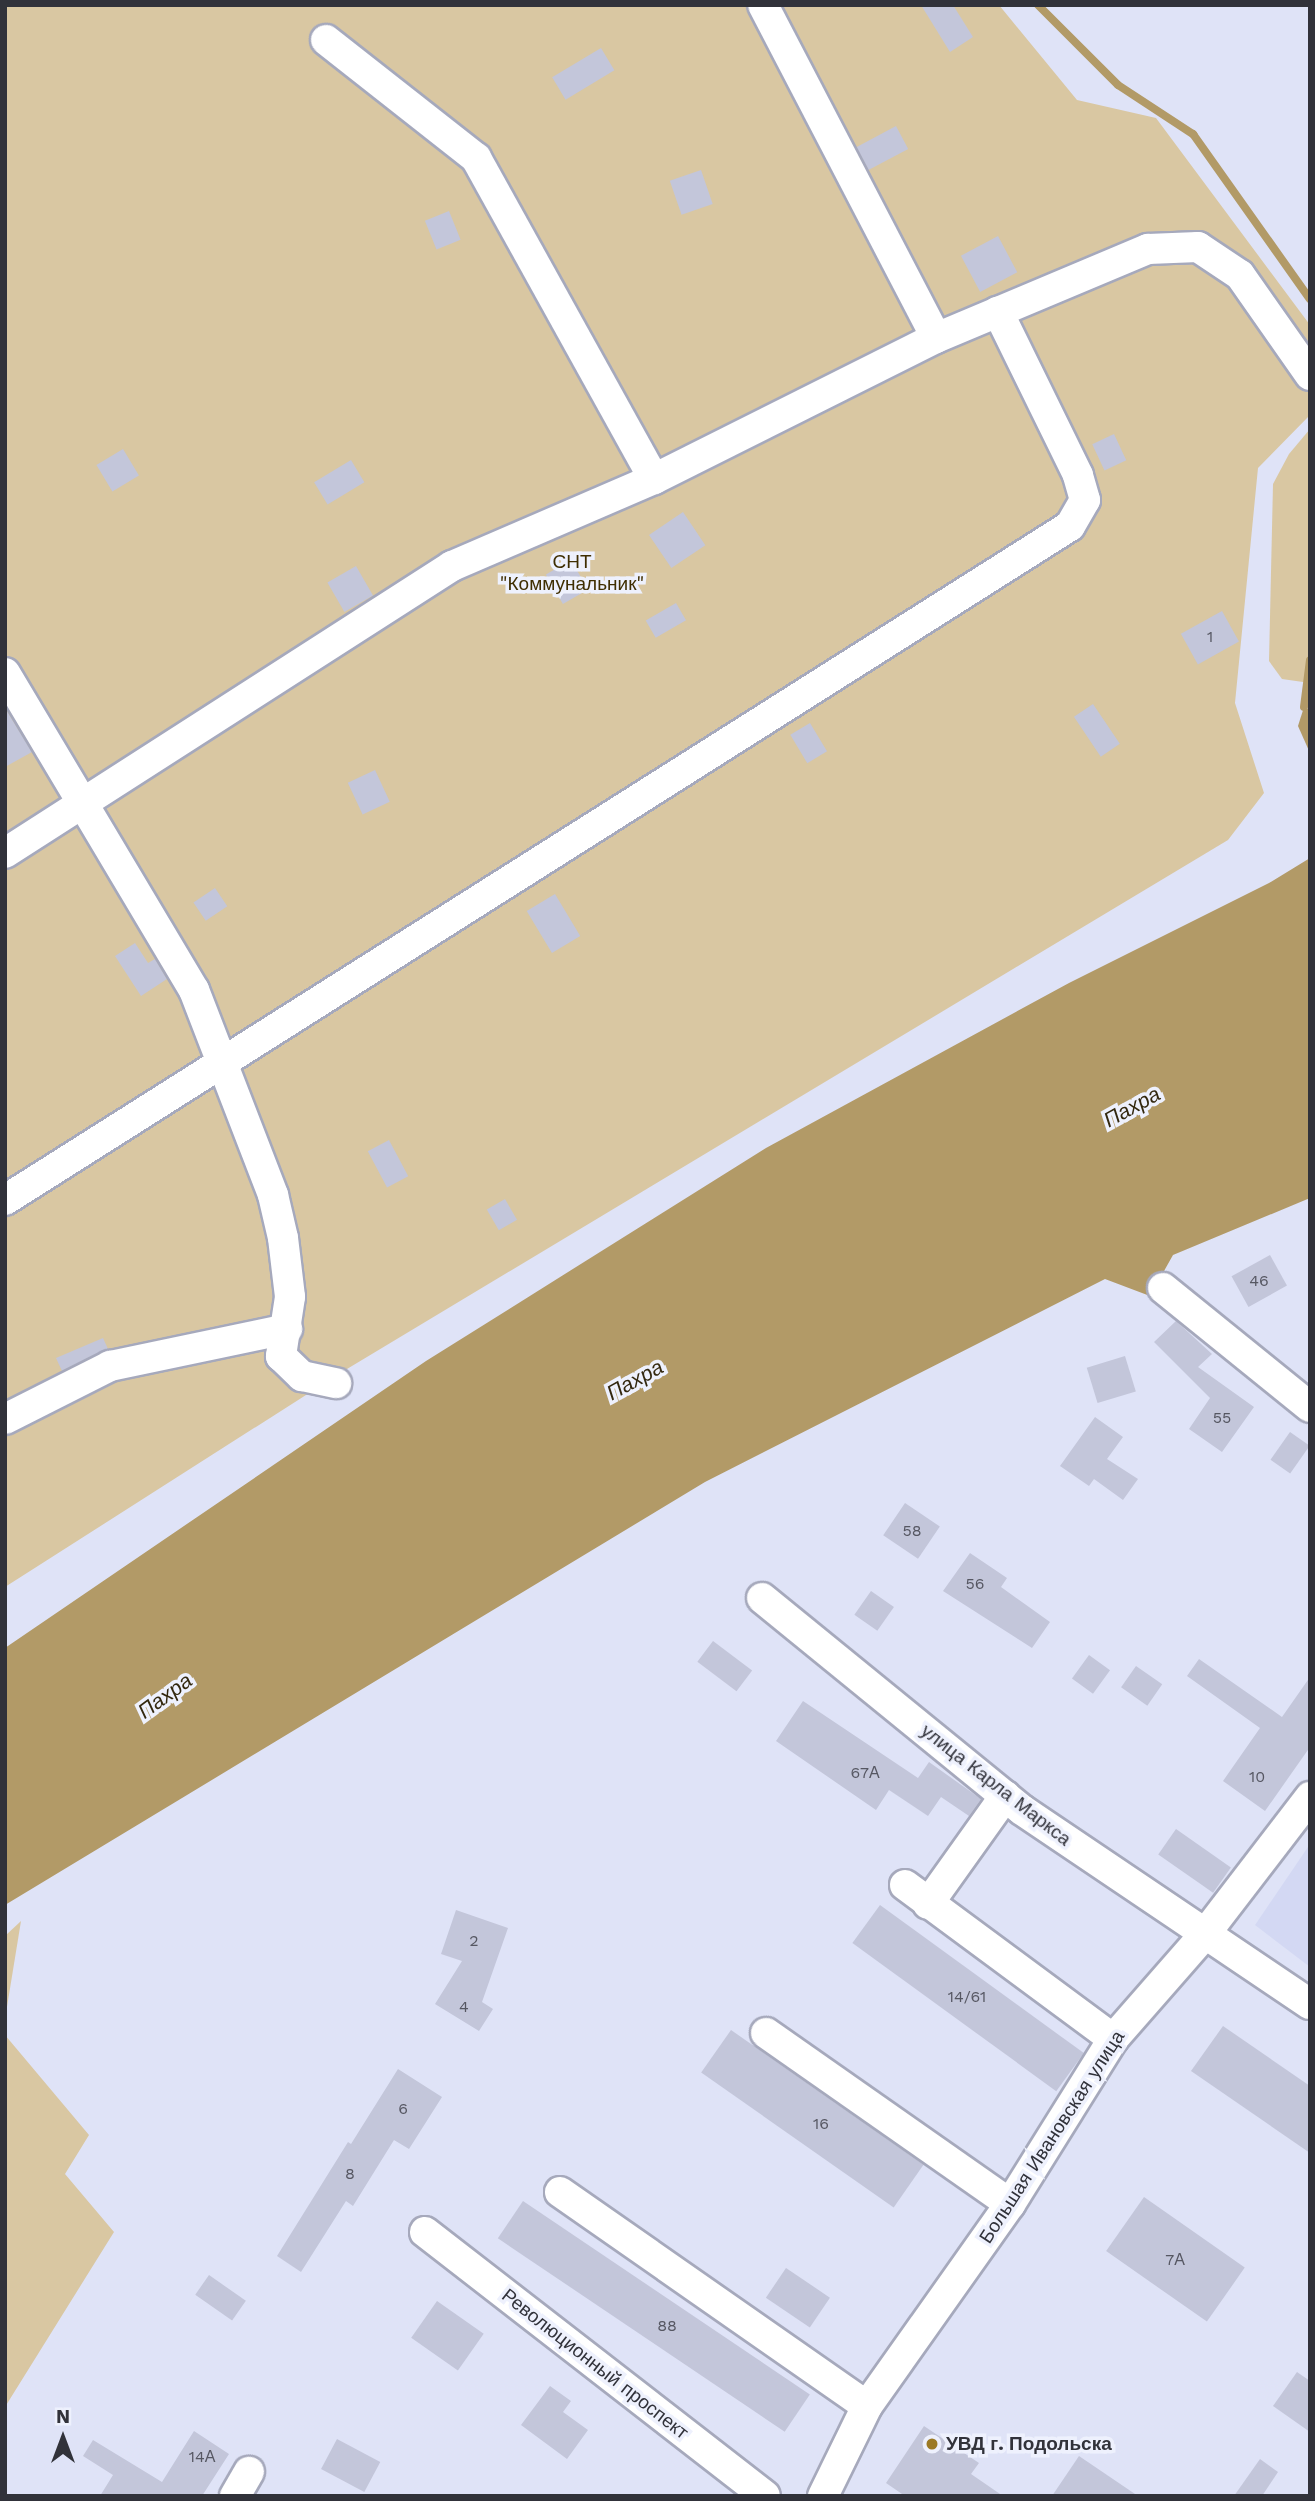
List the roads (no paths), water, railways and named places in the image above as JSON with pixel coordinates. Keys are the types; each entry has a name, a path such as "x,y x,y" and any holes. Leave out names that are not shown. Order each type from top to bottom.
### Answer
{"street":[{"path":"762,5 936,338"},
{"path":"326,40 476,159 654,479"},
{"path":"5,853 452,566 654,479 936,338 1148,249 1198,247 1240,275 1310,375"},
{"path":"5,1200 1070,526 1086,500 1078,475 998,312"},
{"path":"5,673 194,990 278,1217 290,1297 288,1329 281,1356 302,1376 336,1383"},
{"path":"1163,1288 1310,1407"},
{"path":"5,1419 110,1366 288,1329"},
{"name":"улица Карла Маркса","path":"762,1598 1005,1796 1310,2004"},
{"path":"928,1904 1005,1796"},
{"name":"Большая Ивановская улица","path":"823,2496 867,2406 1010,2204 1113,2039 1205,1934 1310,1797"},
{"path":"905,1885 1113,2039"},
{"path":"766,2033 1010,2204"},
{"path":"560,2192 867,2406"},
{"name":"Революционный проспект","path":"425,2232 765,2496"}],"water":[{"path":"1304,707 1310,710 1310,753 1298,726"},
{"name":"Пахра","path":"1310,858 1310,1198 1173,1255 1150,1296 1105,1279 705,1482 5,1905 5,1648 426,1361 766,1148 1069,983 1269,883"}],"waterway":[{"path":"1038,5 1118,85 1193,134 1310,299"},
{"path":"1304,707 1310,660"}],"place":[{"name":"УВД г. Подольска","path":"932,2444"}],"park label":[{"name":"СНТ \"Коммунальник\"","path":"572,573"}]}
